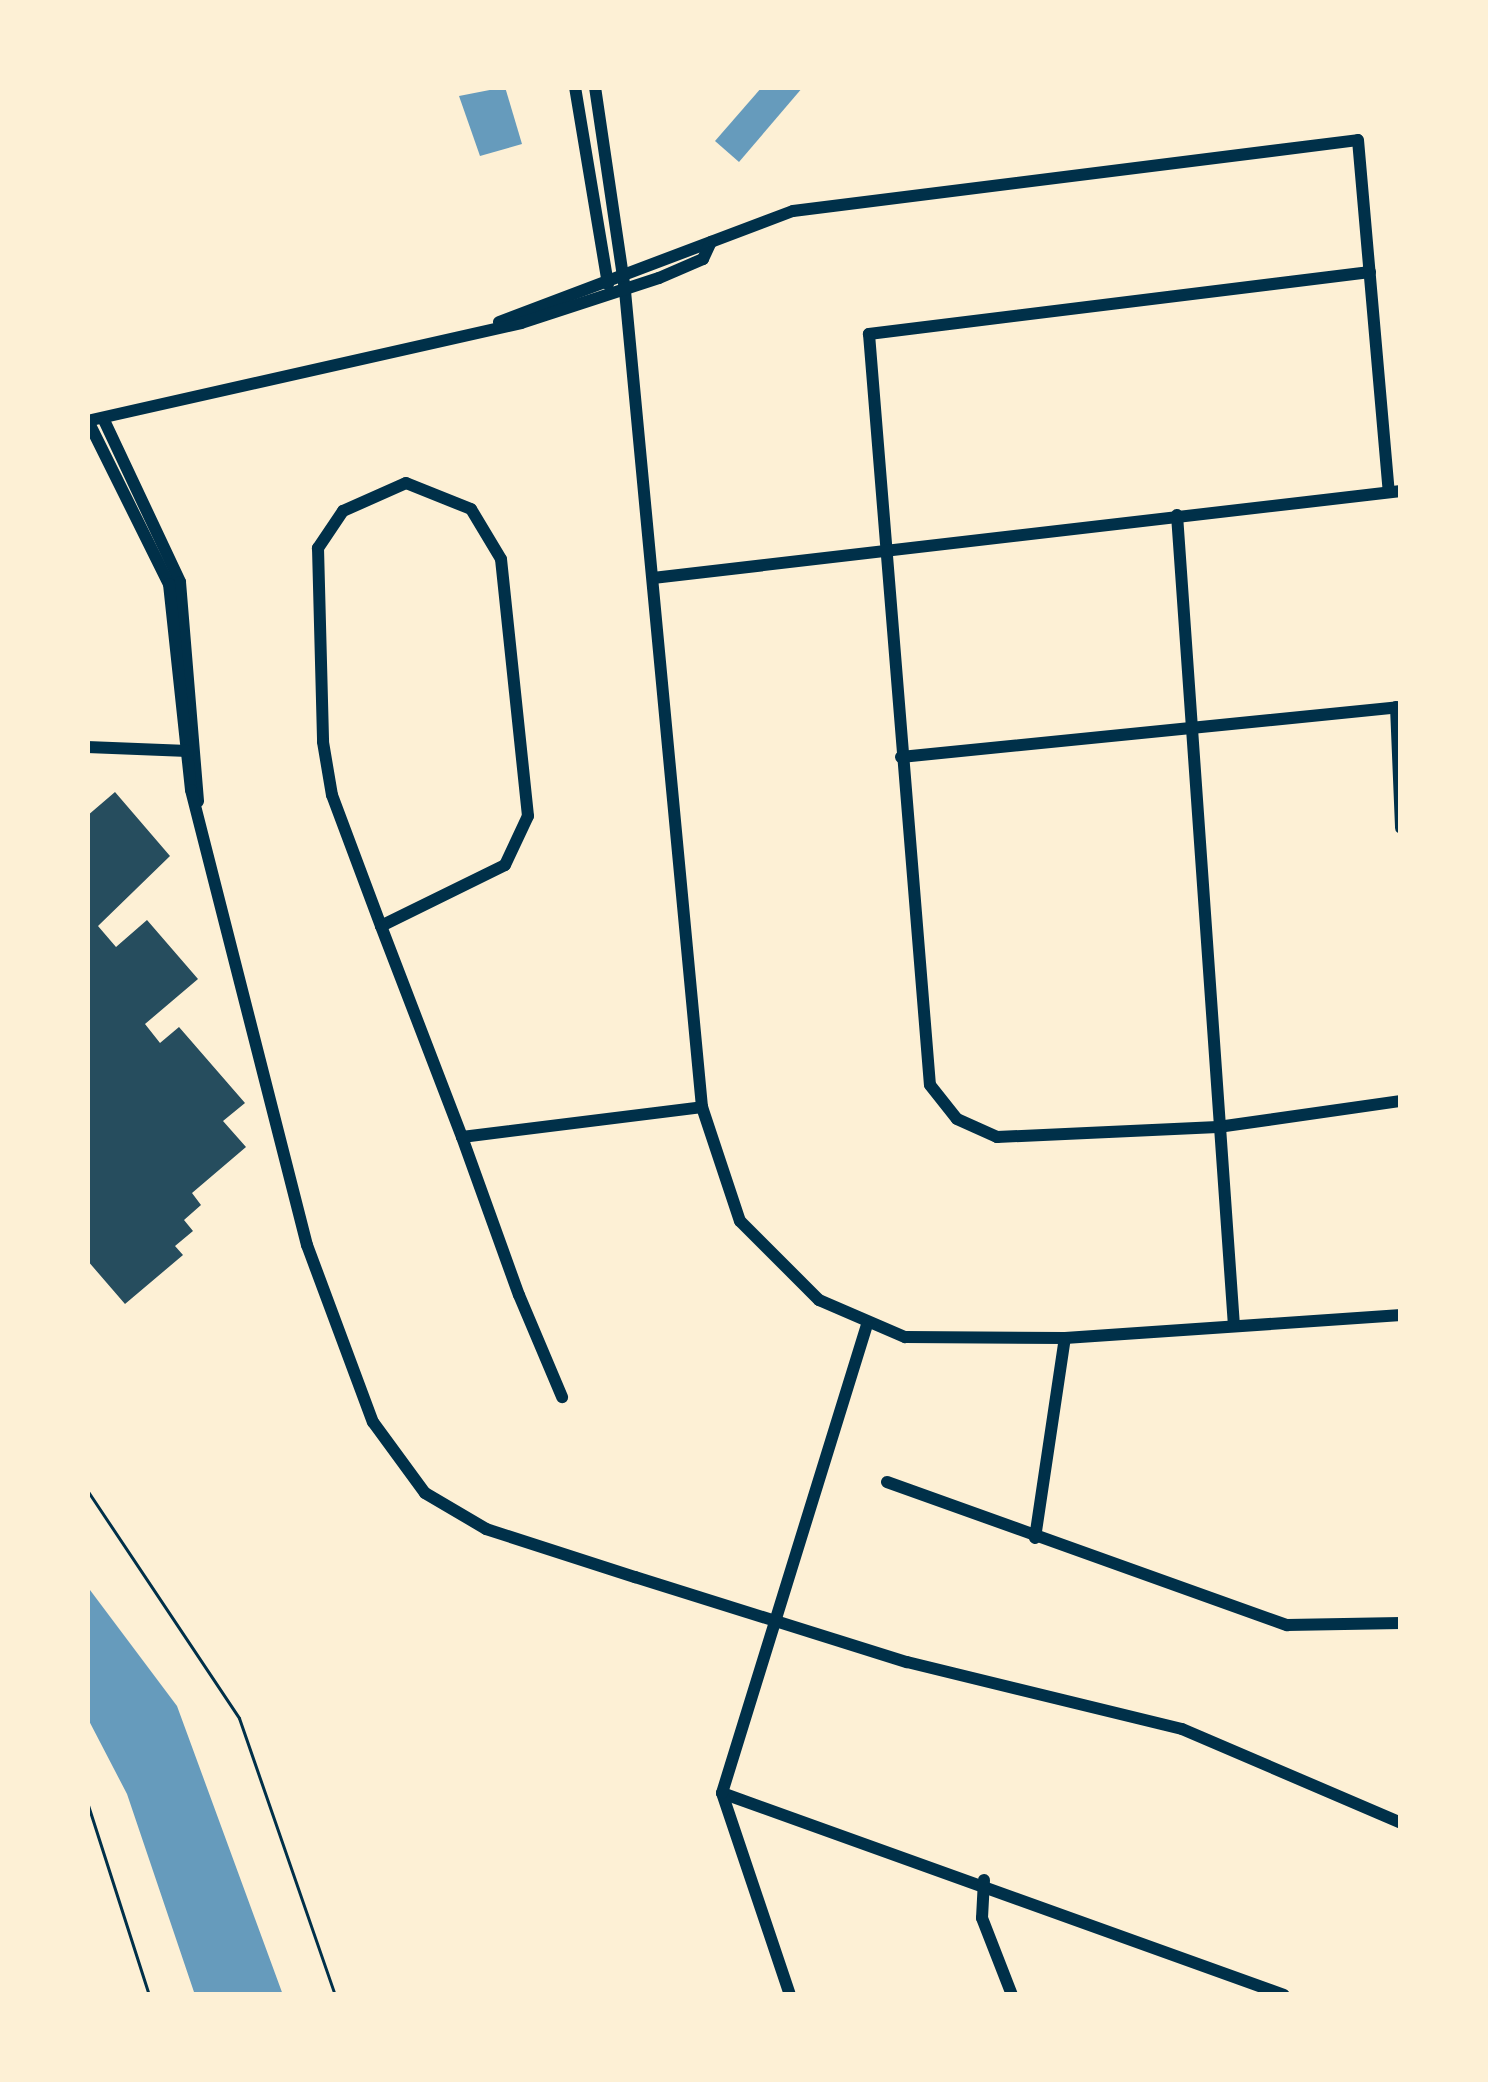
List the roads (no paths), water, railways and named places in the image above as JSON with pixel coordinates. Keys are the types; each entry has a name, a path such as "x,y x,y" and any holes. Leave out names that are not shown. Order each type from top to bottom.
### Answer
{"street":[{"path":"575,87 610,296 621,311"},
{"path":"595,87 626,291 621,311 653,578 702,1107 740,1221 786,1274 867,1325 940,1340 1065,1338 1401,1315"},
{"path":"499,322 794,211 1358,140 1395,491 884,546 653,578"},
{"path":"712,242 703,259 610,296 93,420 91,445 169,584 198,801 322,1294 373,1422 425,1493 486,1529 748,1612 1182,1730 1401,1823"},
{"path":"1370,272 872,331 920,1051 957,1119 998,1137 1218,1127 1401,1101"},
{"path":"381,926 505,865 528,816 501,559 471,509 406,483 343,512 313,573 332,795 381,926 562,1397"},
{"path":"1177,515 1196,730 1234,1326"},
{"path":"901,757 1399,707 1401,828"},
{"path":"87,747 192,751"},
{"path":"462,1137 702,1107"},
{"path":"790,1995 722,1793 743,1713 867,1325"},
{"path":"1035,1538 1065,1338"},
{"path":"887,1482 1287,1624 1401,1623"},
{"path":"722,1793 984,1880 1284,1995"},
{"path":"984,1880 982,1918 1012,1995"}],"water":[{"path":"505,87 522,144 480,156 459,96"},
{"path":"762,87 803,87 739,162 715,141"},
{"path":"87,1586 177,1706 283,1995 195,1995 127,1794 87,1717"}]}
